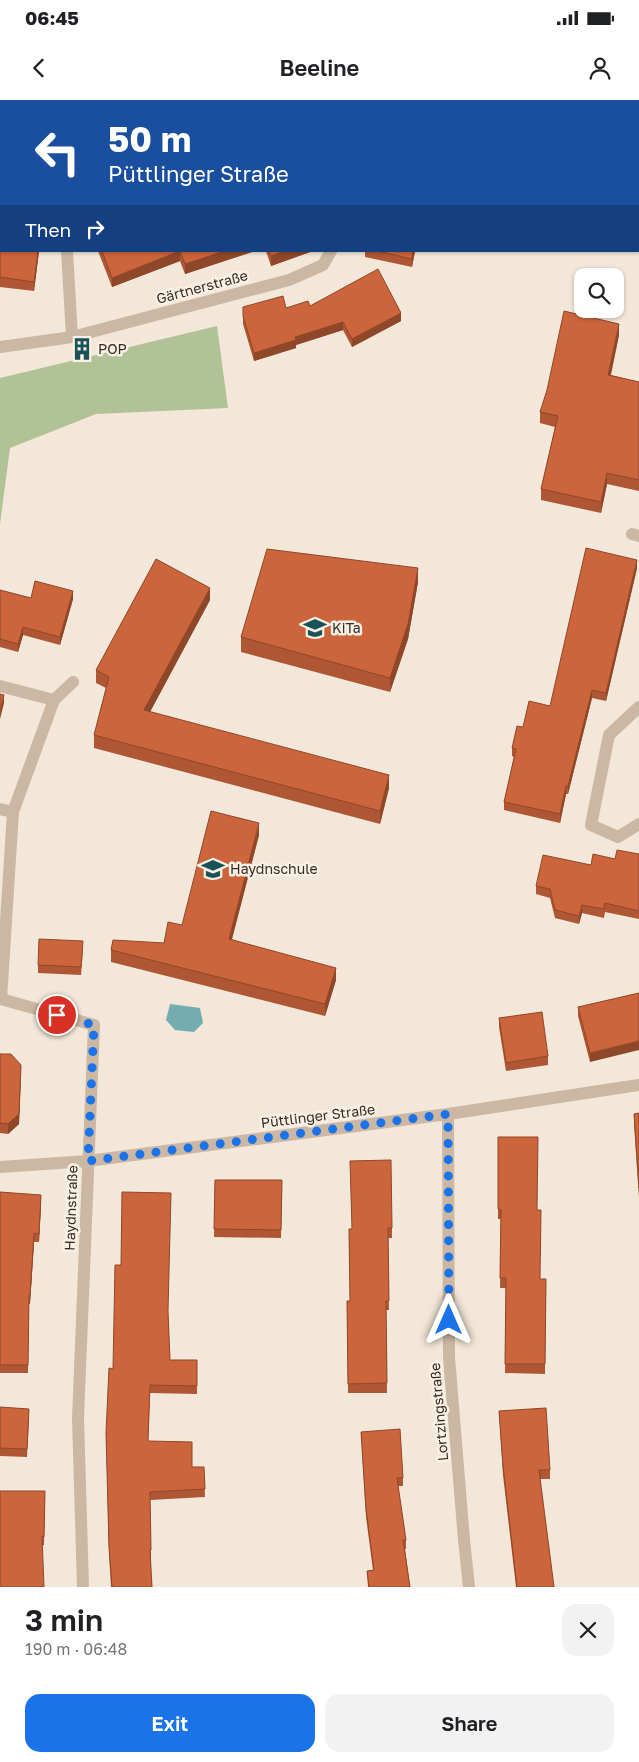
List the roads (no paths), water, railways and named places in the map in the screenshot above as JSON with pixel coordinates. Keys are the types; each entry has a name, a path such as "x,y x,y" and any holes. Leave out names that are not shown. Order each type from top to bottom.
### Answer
{"street":[{"path":"67,252 72,337"},
{"name":"Gärtnerstraße","path":"0,347 72,337 289,280 323,265 330,252"},
{"name":"Haydnstraße","path":"73,682 54,700 13,812 1,999 94,1025 78,1418 83,1587"},
{"path":"0,686 54,700"},
{"path":"639,707 609,734 591,825 618,838 639,824"},
{"path":"0,809 13,812"},
{"name":"Püttlinger Straße","path":"0,1167 88,1161 448,1114 639,1085"},
{"name":"Lortzingstraße","path":"448,1114 449,1357 464,1540 470,1587"}],"water":[{"path":"170,1004 200,1008 203,1023 194,1032 175,1030 166,1020"}],"place":[{"name":"POP","path":"82,349"},
{"name":"KiTa","path":"315,628"},
{"name":"Haydnschule","path":"213,869"}]}
